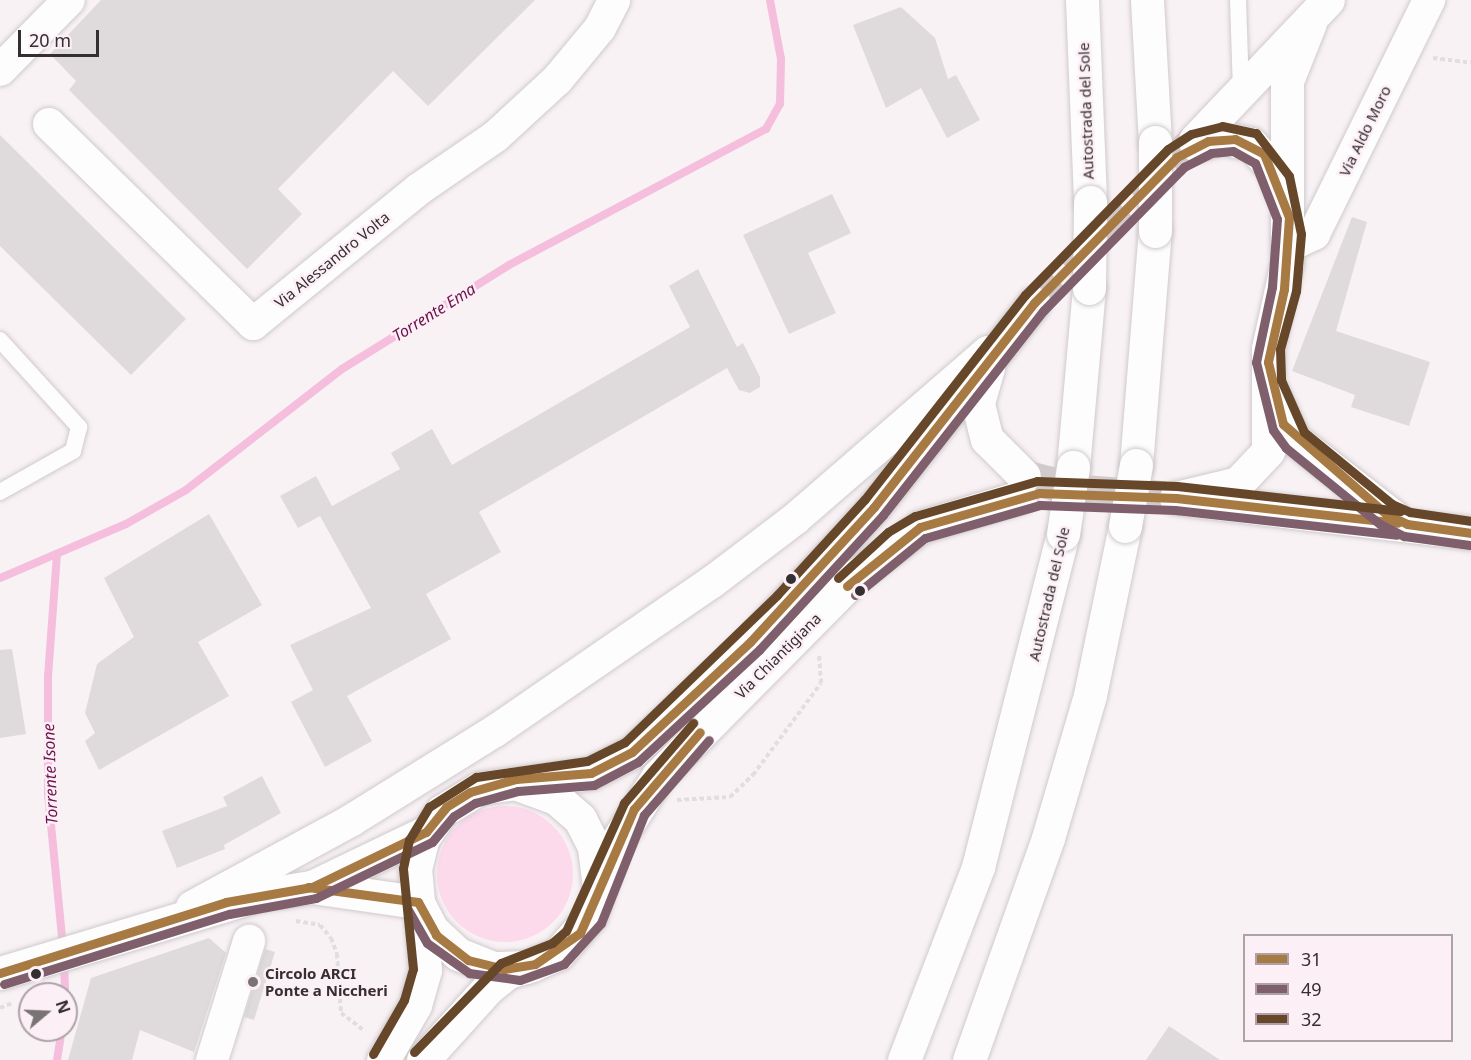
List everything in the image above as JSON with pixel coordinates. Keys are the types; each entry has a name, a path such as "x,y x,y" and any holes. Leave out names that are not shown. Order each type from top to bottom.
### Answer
{"main road":[{"name":"Autostrada del Sole","path":"904,1060 978,867 1063,534 1073,467 1089,288 1090,202 1082,0"},
{"path":"969,1060 1048,838 1077,739 1125,526 1136,465 1155,231 1155,142 1147,0"},
{"path":"1288,225 1272,167 1251,144 1222,138 1196,142 1319,11"},
{"path":"1319,11 1287,81 1288,225 1284,289 1268,348 1271,438 1261,464 1225,489 1176,498 1471,533"},
{"name":"Via Chiantigiana","path":"997,347 979,387 981,421 998,454 1022,487 920,527 857,575 658,776 623,828 576,938 535,964 504,969 468,960 436,935 419,904 415,864 426,832 446,807 478,789 591,772 632,752 750,642 874,507 997,347 1034,303"},
{"path":"1269,383 1293,439 1367,501 1407,524"},
{"name":"Via Chiantigiana","path":"478,789 522,785 562,802 591,837 599,888"},
{"name":"Via Chiantigiana","path":"0,973 44,963 170,920 244,898 312,887 426,832"},
{"name":"Via Chiantigiana","path":"312,887 419,904"},
{"path":"387,1053 415,1005 425,970 419,904"},
{"path":"423,1060 488,988 508,972 535,964"}],"street":[{"path":"0,70 69,0"},
{"name":"Via Alessandro Volta","path":"49,124 253,324 505,128 557,80 600,28 614,0"},
{"name":"Via Aldo Moro","path":"1288,225 1299,241 1314,234 1429,0"},
{"path":"170,920 352,820 495,731 786,526 997,347"},
{"path":"478,789 476,760 495,731"},
{"path":"212,1060 249,941"}],"lane":[{"path":"1238,0 1242,93"},
{"path":"0,340 79,427 73,451 0,492"}],"path":[{"path":"1403,54 1471,63"},
{"path":"666,800 730,797 820,683 819,654 825,646"},
{"path":"284,920 320,925 330,938 337,954 341,1013 387,1053"}],"shaded area":[{"path":"505,806 531,811 543,817 553,826 562,836 568,848 573,874 568,900 562,912 553,922 543,931 531,937 505,942 479,937 467,931 457,922 448,912 442,900 437,874 442,848 448,836 457,826 467,817 479,811"}],"building":[{"path":"101,0 535,0 428,106 393,71 278,189 302,214 247,269 69,90 76,81 50,54"},
{"path":"901,7 935,38 948,79 956,75 980,120 947,138 921,88 886,108 853,25"},
{"path":"0,135 186,319 131,375 0,246"},
{"path":"832,194 851,233 808,253 836,313 789,334 743,235"},
{"path":"1352,217 1367,222 1336,331 1430,362 1409,426 1351,407 1355,395 1292,371"},
{"path":"698,269 737,347 743,343 760,377 760,387 750,393 739,390 727,368 479,512 501,552 426,594 451,639 347,696 372,741 325,767 291,702 313,690 290,645 371,608 320,516 298,528 280,496 316,476 332,506 400,469 391,453 432,429 452,465 690,327 669,286"},
{"path":"209,514 262,605 198,642 229,696 99,770 85,741 95,733 85,713 97,664 134,637 104,578"},
{"path":"12,649 26,734 0,738 0,650"},
{"path":"262,776 281,813 224,845 225,849 177,868 162,831 227,806 223,797"},
{"path":"209,938 226,953 194,1052 140,1030 132,1060 68,1060 73,1042 78,1042 78,1024 91,978"},
{"path":"265,949 275,952 254,1020 244,1017"},
{"path":"1169,1026 1220,1060 1146,1060"}],"waterway":[{"name":"Torrente Ema","path":"0,578 126,524 186,490 342,369 509,265 766,129 780,104 781,59 770,0"},
{"name":"Torrente Isone","path":"57,554 48,676 48,794 63,946"},
{"name":"Torrente Isone","path":"64,961 65,982"},
{"name":"Torrente Isone","path":"57,1060 60,1042"}],"tunnel":[{"path":"1034,303 1195,140"},
{"path":"1024,476 1083,491 1176,498"}],"transit line":[{"name":"32","path":"373,1054 404,1000 413,969 403,868 409,840 429,807 476,777 587,761 625,742 777,595 865,499 1025,295 1168,149 1191,134 1222,126 1256,133 1289,176 1301,234 1296,291 1280,349 1281,380 1304,432 1392,504 1410,512 1471,521"},
{"name":"31","path":"0,973 226,902 312,887 426,832 446,807 470,792 516,779 591,773 632,752 750,642 874,507 1034,303 1177,157 1208,141 1235,139 1264,154 1289,217 1284,289 1268,362 1283,424 1386,514 1407,524 1471,533"},
{"name":"49","path":"4,984 229,914 316,898 432,842 454,816 475,803 518,791 594,785 638,762 759,650 883,515 1043,311 1184,167 1211,153 1233,151 1255,163 1277,219 1272,287 1256,362 1273,430 1286,448 1380,524 1404,536 1469,545"},
{"name":"32","path":"838,578 888,532 915,516 1037,481 1177,486 1401,511"},
{"name":"31","path":"847,586 920,527 1039,493 1176,498 1398,523"},
{"name":"49","path":"855,595 925,538 1040,505 1175,510 1397,535"},
{"name":"32","path":"414,1052 501,963 552,943 566,931 624,803 693,723"},
{"name":"31","path":"308,887 418,902 436,935 468,960 504,969 535,964 580,933 634,809 700,732"},
{"name":"49","path":"407,908 427,943 469,973 520,980 564,964 601,923 644,815 709,740"}],"place":[{"name":"Circolo ARCI Ponte a Niccheri","path":"253,982"}]}
